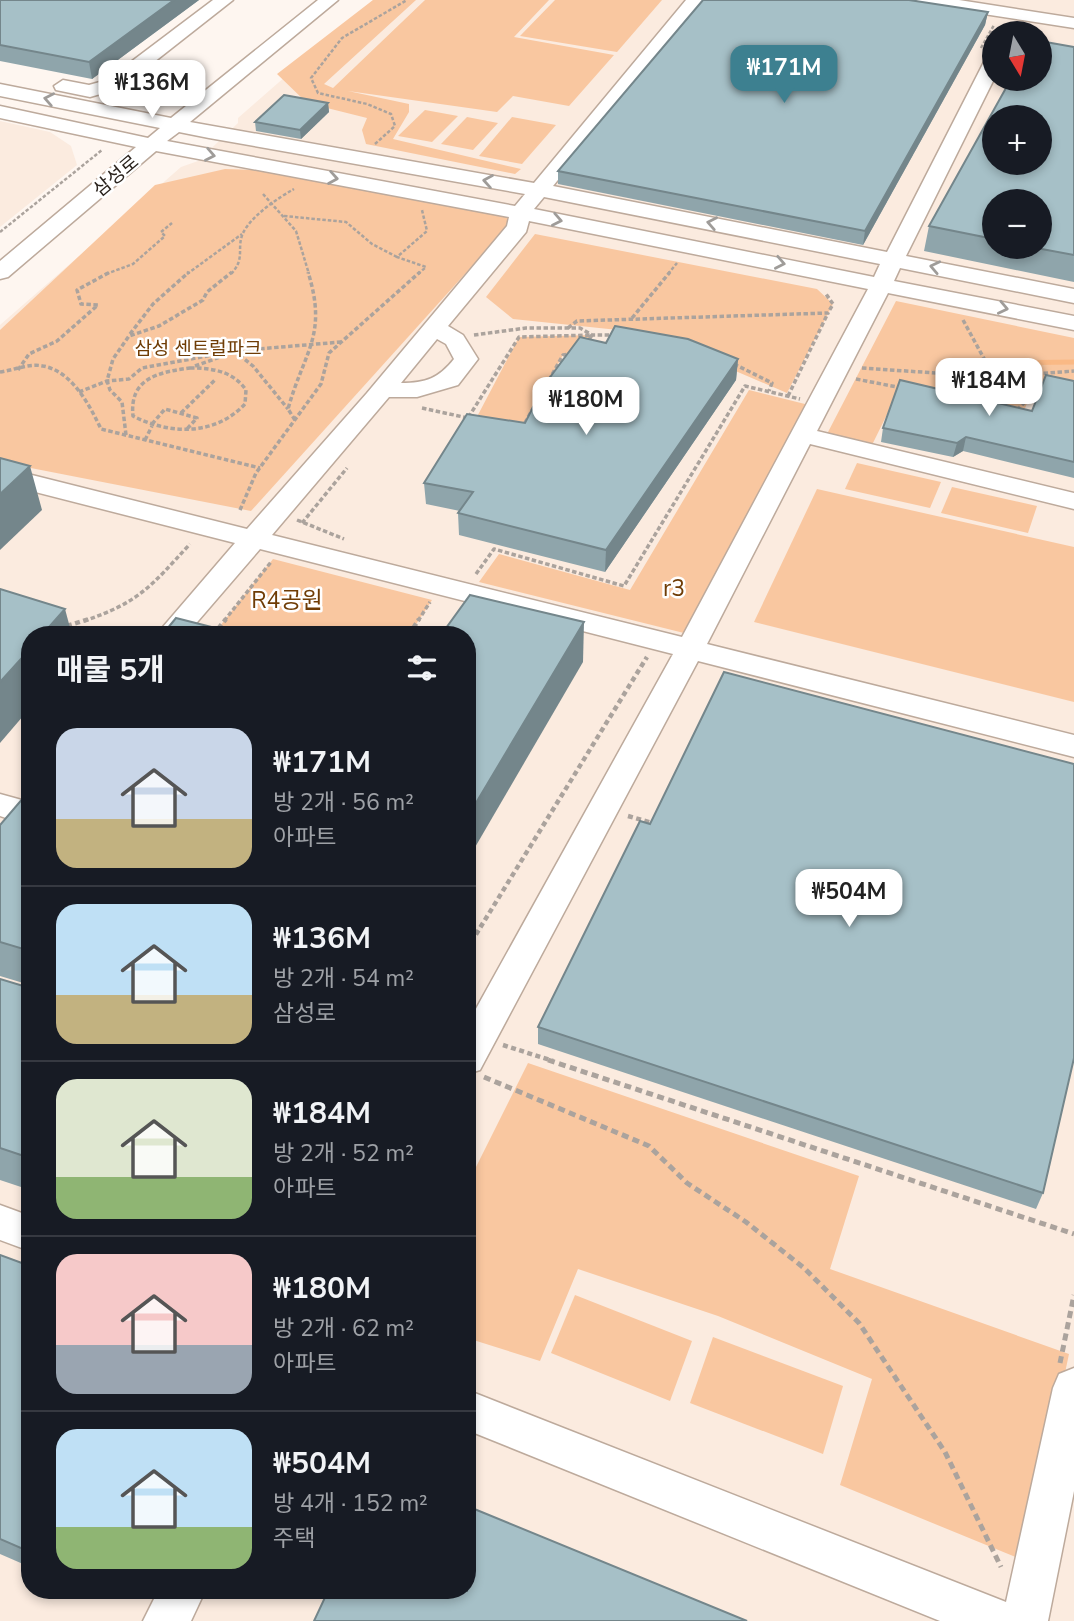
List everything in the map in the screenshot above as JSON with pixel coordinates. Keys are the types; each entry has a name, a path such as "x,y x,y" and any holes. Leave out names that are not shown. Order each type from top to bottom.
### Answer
{"street":[{"path":"0,74 82,90 101,90 114,84 225,0"},
{"name":"삼성로","path":"0,272 329,0"},
{"path":"178,626 435,329 519,227 520,213 695,0"},
{"path":"925,0 1021,7 1074,23"},
{"path":"476,1055 603,809 803,435 982,84"},
{"path":"0,90 177,126 539,190 887,271 1074,323"},
{"path":"74,127 98,109"},
{"path":"0,112 154,145 520,213 887,271 1074,296"},
{"path":"266,166 286,146"},
{"path":"384,390 417,390 450,380 466,359 455,340 435,329"},
{"path":"803,435 1074,500"},
{"path":"0,475 1074,747"},
{"path":"0,1222 21,1230"},
{"path":"1025,1621 1074,1388"},
{"path":"476,1414 951,1613 997,1621"},
{"path":"166,1621 177,1599"}],"path":[{"path":"371,150 394,127 391,114 367,104 318,93 311,78 315,67 337,41 351,31 380,19 407,0"},
{"path":"0,232 117,137"},
{"path":"126,435 122,402 110,390 107,381 113,359 147,308 169,288 243,233 271,202 296,187"},
{"path":"264,194 296,231 314,289 316,328 288,409"},
{"path":"397,257 427,232 421,206 433,208"},
{"path":"240,510 260,468 321,384 329,353 426,267 380,249 346,222 283,216"},
{"path":"18,370 29,355 57,341 98,305 81,304 77,290 115,269 133,264 165,236 161,232 172,223"},
{"path":"129,336 159,326 203,299 207,292 225,280 240,264 243,233"},
{"path":"632,319 678,262 665,259"},
{"path":"788,396 832,304 830,296 823,293"},
{"path":"568,328 577,321 828,313"},
{"path":"973,317 960,314 994,377"},
{"path":"473,338 470,335 526,328 580,328 592,335"},
{"path":"592,335 581,352 563,355 517,437 461,429 519,337 592,335 619,336"},
{"path":"78,392 107,381 129,379 142,368 234,351 342,342"},
{"path":"191,368 231,375 243,385 246,400 237,414 215,426 186,430 152,425 134,416 131,405 136,390 152,377 191,368 234,351"},
{"path":"234,351 253,366 295,419"},
{"path":"474,577 494,549 625,586 745,386 841,408 867,357"},
{"path":"724,361 772,383 769,391"},
{"path":"0,372 44,366 68,379 94,413 101,429 260,468"},
{"path":"861,368 994,377 1074,371"},
{"path":"856,378 909,389"},
{"path":"181,413 216,379"},
{"path":"1016,411 1040,387 1051,389"},
{"path":"145,440 152,425 165,409 197,418 186,430"},
{"path":"302,523 353,462"},
{"path":"301,508 292,519 353,542"},
{"path":"67,626 116,610 142,594 182,551"},
{"path":"220,626 273,559"},
{"path":"415,626 432,600 418,596"},
{"path":"476,934 649,654 636,651"},
{"path":"603,809 657,824"},
{"path":"476,1057 1074,1234"},
{"path":"476,1058 649,1146 687,1183 746,1222 804,1268 859,1323 945,1452 1003,1570"}],"shaded area":[{"path":"373,0 1074,0 1074,1621 0,1621 0,325 181,167 198,161 238,123 238,118"},
{"path":"0,121 50,132 71,146 77,165 0,227"}],"green space":[{"path":"373,0 416,0 324,84 333,88 425,0 549,0 514,37 614,55 569,106 513,96 497,112 348,91 409,104 409,112 393,139 521,169 515,174 366,144 362,130 367,118 307,103 277,74"},
{"path":"555,0 662,0 617,52 520,36"},
{"path":"425,110 458,116 432,142 398,136"},
{"path":"467,117 498,123 473,150 441,144"},
{"path":"512,117 556,125 522,164 479,156"},
{"name":"삼성 센트럴파크","path":"225,169 289,171 520,213 251,511 0,462 0,330 155,185"},
{"path":"535,234 817,289 833,304 787,393 647,333 513,319 486,297"},
{"path":"896,301 1074,338 1074,390 1035,382 1021,419 898,392 872,445 827,434"},
{"path":"592,335 581,352 563,355 517,437 470,430 519,337"},
{"name":"r3","path":"749,390 809,405 692,635 479,582 499,554 630,590"},
{"path":"857,463 941,482 930,508 845,489"},
{"path":"952,487 1037,506 1028,533 941,513"},
{"path":"817,489 1074,547 1074,702 754,622"},
{"name":"R4공원","path":"273,559 432,600 415,626 220,626"},
{"path":"528,1063 859,1176 830,1269 1069,1354 1025,1561 840,1485 872,1379 718,1316 578,1269 540,1361 476,1341 476,1167"},
{"path":"575,1295 692,1341 670,1401 551,1353"},
{"path":"713,1337 843,1386 823,1454 690,1403"}],"building":[{"path":"0,0 174,0 89,62 0,45"},
{"path":"703,0 909,0 988,12 865,231 558,171"},
{"path":"1052,43 1074,47 1074,255 1052,251 1052,189 982,189 982,237 929,226 982,131 982,175 1052,175 1052,105 996,105 1004,91 1052,91"},
{"path":"284,95 328,103 300,130 255,122"},
{"path":"615,326 688,339 738,359 606,550 458,513 473,492 424,483 467,414 525,423 545,384 580,337 606,343"},
{"path":"1046,375 1074,381 1074,462 966,437 957,443 883,428 900,380 1032,411"},
{"path":"0,458 30,466 0,494"},
{"path":"0,589 65,609 50,626 21,626 21,659 0,682"},
{"path":"470,595 584,622 476,803 476,626 448,626"},
{"path":"176,618 208,626 169,626"},
{"path":"724,672 1074,764 1074,1058 1043,1193 538,1027 640,821 650,824"},
{"path":"21,800 21,948 0,942 0,825"},
{"path":"0,979 21,985 21,1155 0,1148"},
{"path":"0,1255 21,1263 21,1548 0,1539"},
{"path":"476,1510 747,1621 314,1621 324,1599 476,1599"}],"waterway":[{"path":"992,363 1074,362"}]}
